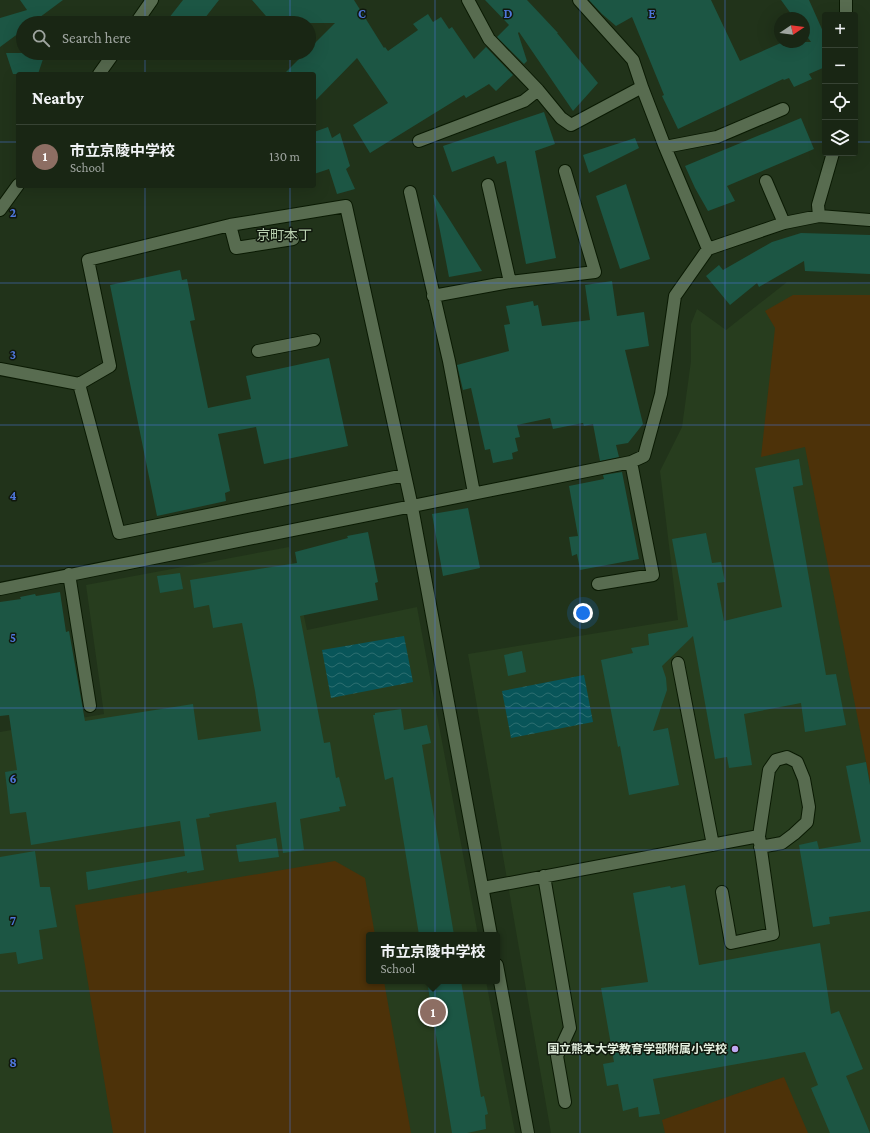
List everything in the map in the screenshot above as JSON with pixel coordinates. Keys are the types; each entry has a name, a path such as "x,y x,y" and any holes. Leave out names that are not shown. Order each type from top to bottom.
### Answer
{"street":[{"path":"141,16 152,0"},
{"path":"468,0 489,39 538,90 561,118 571,125 642,87"},
{"path":"579,0 633,60 665,147 708,248"},
{"path":"846,0 846,12"},
{"path":"100,72 109,60"},
{"path":"419,141 524,101 538,90"},
{"path":"665,147 717,137 783,109"},
{"path":"819,216 818,204 832,156"},
{"path":"433,296 510,282 595,272 565,171"},
{"path":"766,181 784,223"},
{"path":"488,185 510,282"},
{"path":"0,210 16,188"},
{"path":"410,192 449,361 474,493"},
{"path":"0,369 79,384 110,366 88,260 230,225 346,206 412,507 490,932"},
{"path":"0,589 631,462 644,456 661,394 675,296 708,248 784,223 819,216 870,220"},
{"path":"230,225 236,248 293,239"},
{"path":"258,351 314,340"},
{"path":"79,384 119,533 405,475"},
{"path":"598,584 652,575 631,462"},
{"path":"69,574 90,706"},
{"path":"678,663 713,845"},
{"path":"483,888 713,845 760,842 782,843 807,822 809,807 804,779 798,762 788,757 776,760 769,770 760,842 773,934 731,943 722,892"},
{"path":"544,876 570,1028 557,1056 565,1102"},
{"path":"500,982 528,1133"}],"shaded area":[{"path":"787,282 870,284 870,1133 551,1133 468,654 678,620 660,471 682,427 691,361 691,324 697,309 726,330"},
{"path":"793,295 870,295 870,782 805,447 761,457 775,328 765,311"},
{"path":"289,547 307,630 417,607 477,932 366,932 366,984 487,984 515,1133 0,1133 0,732 104,714 86,585"},
{"path":"335,861 365,878 374,932 366,932 366,984 385,984 411,1133 113,1133 75,905"},
{"path":"784,1077 808,1133 665,1133 662,1120"}],"water":[{"path":"404,636 413,682 331,698 322,650"},
{"path":"584,675 593,722 511,738 502,691"}],"building":[{"path":"20,0 63,0 41,16 16,16 16,35 0,47 0,18 27,10"},
{"path":"183,0 219,0 206,16 170,16"},
{"path":"252,0 354,0 384,48 385,47 388,51 418,30 413,24 428,14 433,22 441,17 449,29 452,27 474,59 486,47 513,75 496,91 489,84 466,98 464,95 370,153 353,125 388,103 357,58 316,100 316,72 286,72 298,60 316,60 316,42 335,23 316,23 316,16 266,16"},
{"path":"485,0 527,0 558,33 598,83 573,111 519,32 518,33 527,61 524,64 497,37 509,25"},
{"path":"589,0 711,0 740,61 774,46 774,48 810,48 810,12 790,12 781,0 809,0 822,29 822,68 809,74 812,79 794,87 789,78 783,79 678,129 662,96 664,95 632,17 616,26"},
{"path":"6,53 16,53 16,60 43,60 39,72 16,72 16,74 13,74"},
{"path":"544,112 555,144 535,151 556,258 526,264 506,161 497,164 494,156 452,172 443,146"},
{"path":"801,118 814,149 727,186 735,201 708,211 685,166"},
{"path":"328,127 332,138 340,133 350,166 346,169 355,189 337,194 329,169 316,173 316,131"},
{"path":"635,138 639,148 589,173 583,155"},
{"path":"626,184 650,259 620,269 596,196"},
{"path":"434,195 482,271 449,277"},
{"path":"801,233 870,235 870,274 805,271 804,261 759,287 757,283 730,305 706,276 719,265 723,270 772,242"},
{"path":"180,270 182,280 187,279 195,320 190,321 208,408 251,399 246,376 329,358 348,446 264,464 256,427 218,434 230,491 225,493 226,501 157,516 110,285"},
{"path":"612,281 617,316 644,312 649,346 625,350 643,424 628,443 616,445 619,457 600,461 593,424 584,426 583,423 553,429 550,418 517,425 520,437 515,438 518,451 512,453 513,459 493,463 490,449 485,450 471,388 463,390 457,365 509,351 504,325 510,324 506,306 533,301 534,306 538,305 542,326 590,320 585,285"},
{"path":"799,459 803,485 793,487 826,675 836,674 846,725 805,732 801,703 744,714 752,765 729,768 727,757 715,759 693,636 662,666 666,678 667,690 653,731 668,728 679,785 629,795 601,660 633,653 631,648 649,645 648,634 688,627 672,539 706,533 712,563 721,562 725,582 717,583 724,621 782,607 755,468"},
{"path":"622,472 639,559 580,570 577,554 572,556 569,537 578,536 569,486 604,479 603,475"},
{"path":"468,508 480,568 443,576 432,514"},
{"path":"368,532 378,582 375,583 378,600 300,616 324,743 330,742 336,778 339,777 346,806 339,807 340,811 300,819 304,850 283,853 276,802 209,814 210,817 196,819 204,870 187,873 187,871 88,890 86,872 185,856 180,821 31,845 26,812 10,814 5,772 17,770 9,715 0,716 0,602 21,599 20,597 35,594 36,596 60,592 66,632 69,631 85,721 193,704 198,740 261,731 242,623 213,628 209,605 194,608 190,580 297,563 295,552 348,538 347,536"},
{"path":"180,573 183,589 160,593 157,576"},
{"path":"522,651 526,672 508,676 504,655"},
{"path":"401,709 404,730 427,725 431,743 422,745 453,932 419,932 393,777 385,780 373,715 375,715 375,713"},
{"path":"866,762 870,785 870,911 829,917 830,924 813,927 799,845 817,841 819,849 861,842 846,766"},
{"path":"276,838 279,857 239,862 236,845"},
{"path":"35,851 40,887 50,887 57,927 39,930 43,959 18,964 16,952 0,954 0,857"},
{"path":"685,885 699,965 820,943 831,1014 839,1011 863,1069 846,1076 870,1133 830,1133 811,1088 818,1085 805,1052 653,1079 660,1114 639,1117 638,1107 623,1111 618,1084 607,1086 603,1064 614,1062 601,988 648,982 633,893 670,886 671,888"},
{"path":"427,984 462,984 481,1097 484,1096 488,1114 485,1115 486,1129 467,1133 452,1133"}],"place":[{"name":"市立京陵中学校","path":"433,1012"},
{"name":"国立熊本大学教育学部附属小学校","path":"735,1049"}],"district":[{"name":"京町本丁","path":"284,235"}]}
